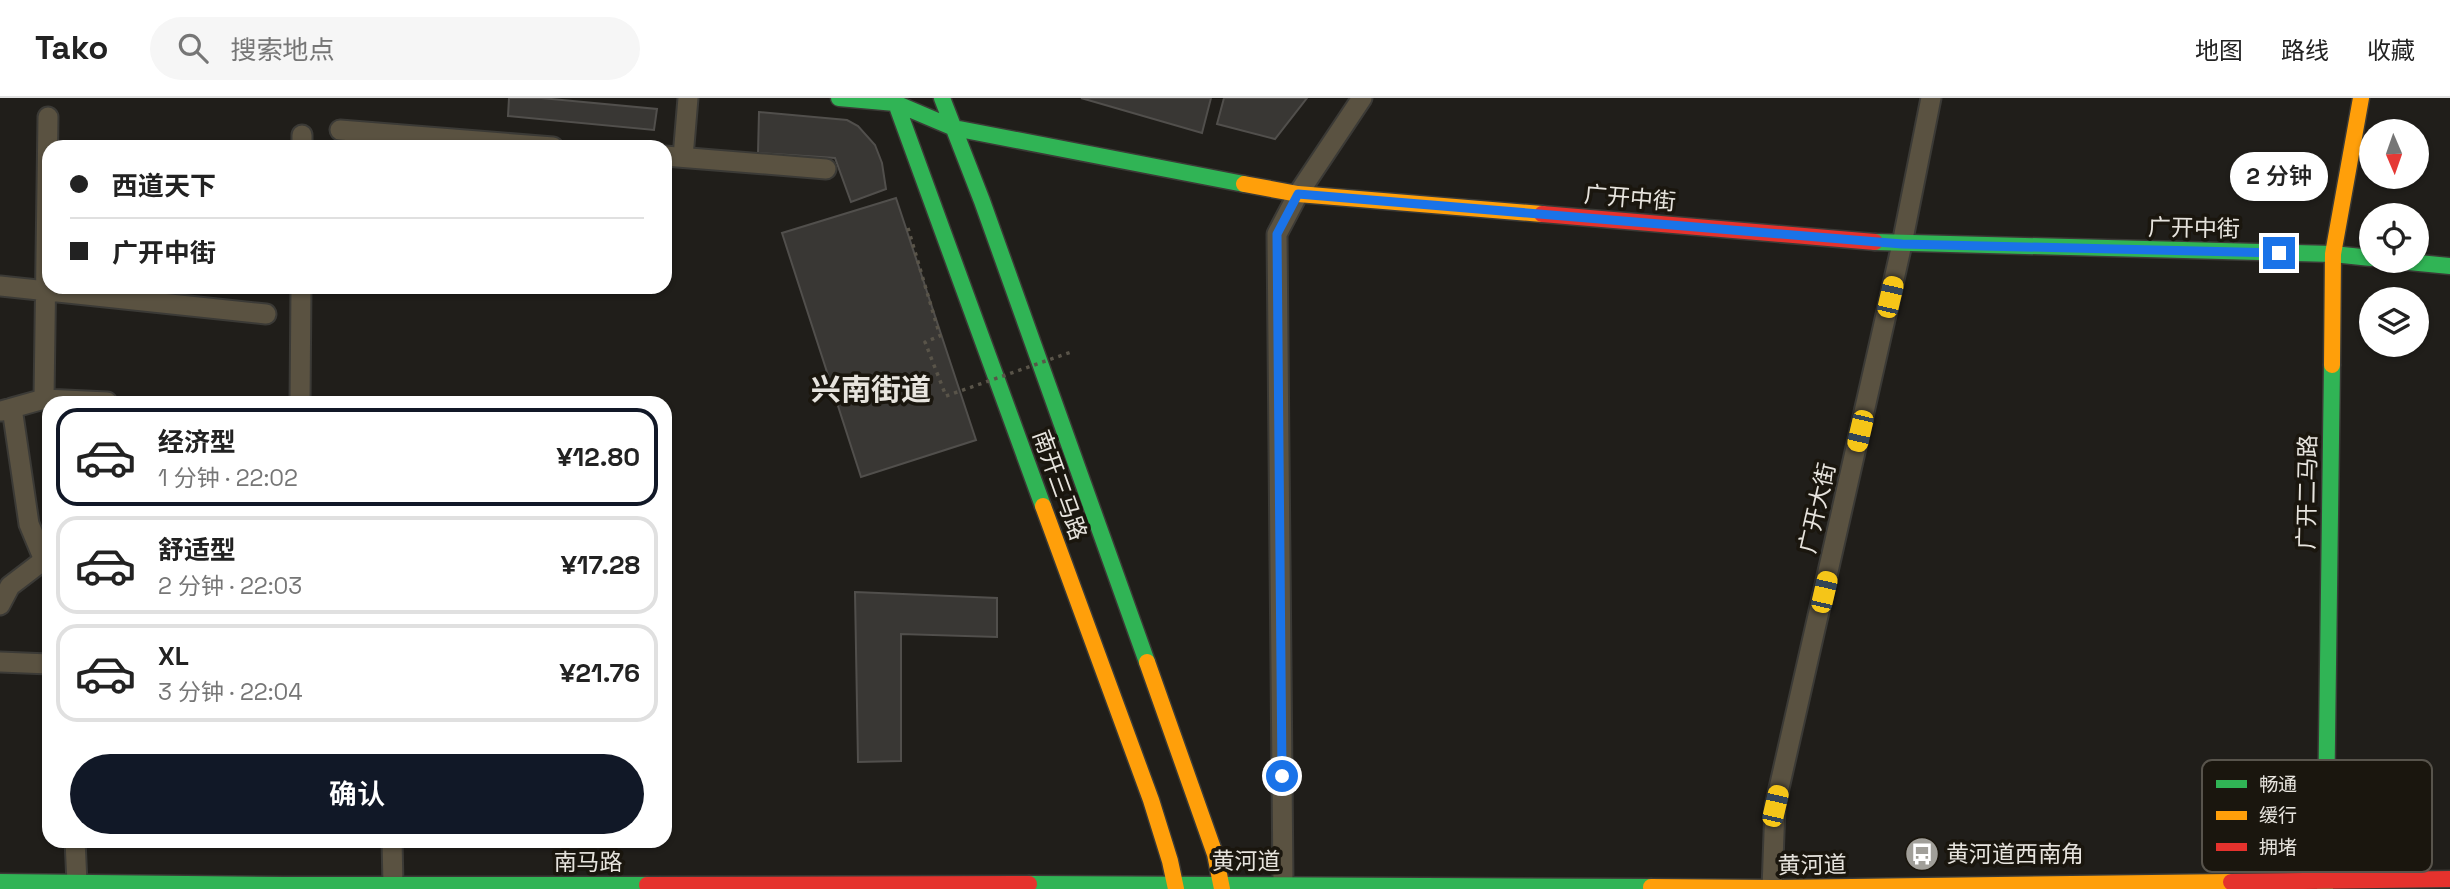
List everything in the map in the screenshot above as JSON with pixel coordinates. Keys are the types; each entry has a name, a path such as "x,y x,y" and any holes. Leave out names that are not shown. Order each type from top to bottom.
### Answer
{"main road":[{"name":"广开中街","path":"839,98 895,101 954,128 1298,194 1902,244 2359,257"},
{"name":"南开三马路","path":"942,98 982,201 1191,784 1215,854 1222,887"},
{"name":"广开二马路","path":"2327,760 2333,254 2361,98"},
{"name":"南开三马路","path":"895,101 1151,800 1176,887"},
{"path":"2429,264 2450,266"},
{"name":"黄河道","path":"1176,887 1283,884 1772,889 2325,885 2450,879"},
{"name":"南马路","path":"0,882 284,887 1176,887"}],"street":[{"path":"688,98 674,157 826,169"},
{"path":"1283,884 1277,234 1298,194 1362,98"},
{"name":"广开大街","path":"1772,889 1775,806 1902,244 1931,98"},
{"path":"48,117 48,140"},
{"path":"341,130 466,140"},
{"path":"0,286 42,291"},
{"path":"44,396 46,294"},
{"path":"75,294 265,314"},
{"path":"300,396 301,294"},
{"path":"42,400 6,410 29,524 42,552"},
{"path":"0,604 10,586 42,563"},
{"path":"0,663 42,664"},
{"path":"75,848 76,883"},
{"path":"392,848 393,885"}],"path":[{"path":"908,228 940,335 925,342 946,396 1074,351"}],"building":[{"path":"509,98 541,98 657,109 654,130 508,116"},
{"path":"1081,98 1211,98 1202,133"},
{"path":"1224,98 1307,98 1275,139 1217,124"},
{"path":"759,112 847,120 858,126 875,145 882,163 886,189 851,202 835,158 758,153"},
{"path":"896,198 976,440 861,477 782,233"},
{"path":"855,592 997,598 997,637 901,634 901,761 858,762"}],"traffic: fast":[{"path":"839,98 895,103 954,128 1244,184"},
{"path":"894,98 1043,506"},
{"path":"942,98 982,201 1147,662"},
{"path":"1875,242 2359,257"},
{"path":"2429,264 2450,266"},
{"path":"2327,760 2332,365"},
{"path":"2325,872 2325,889"},
{"path":"0,882 647,885"},
{"path":"1029,884 1651,887"}],"traffic: slow":[{"path":"2332,365 2333,254 2361,98"},
{"path":"1244,184 1298,194 1542,214"},
{"path":"1043,506 1151,800 1176,889"},
{"path":"1147,662 1215,854 1222,889"},
{"path":"1651,887 2231,882"}],"traffic: jam":[{"path":"1542,214 1875,242"},
{"path":"2231,882 2450,879"},
{"path":"647,885 1029,884"}],"place":[{"name":"黄河道西南角","path":"1922,854"}],"district":[{"name":"兴南街道","path":"871,389"}],"route":[{"path":"1282,776 1277,234 1298,194 1902,244 2279,253"}]}
